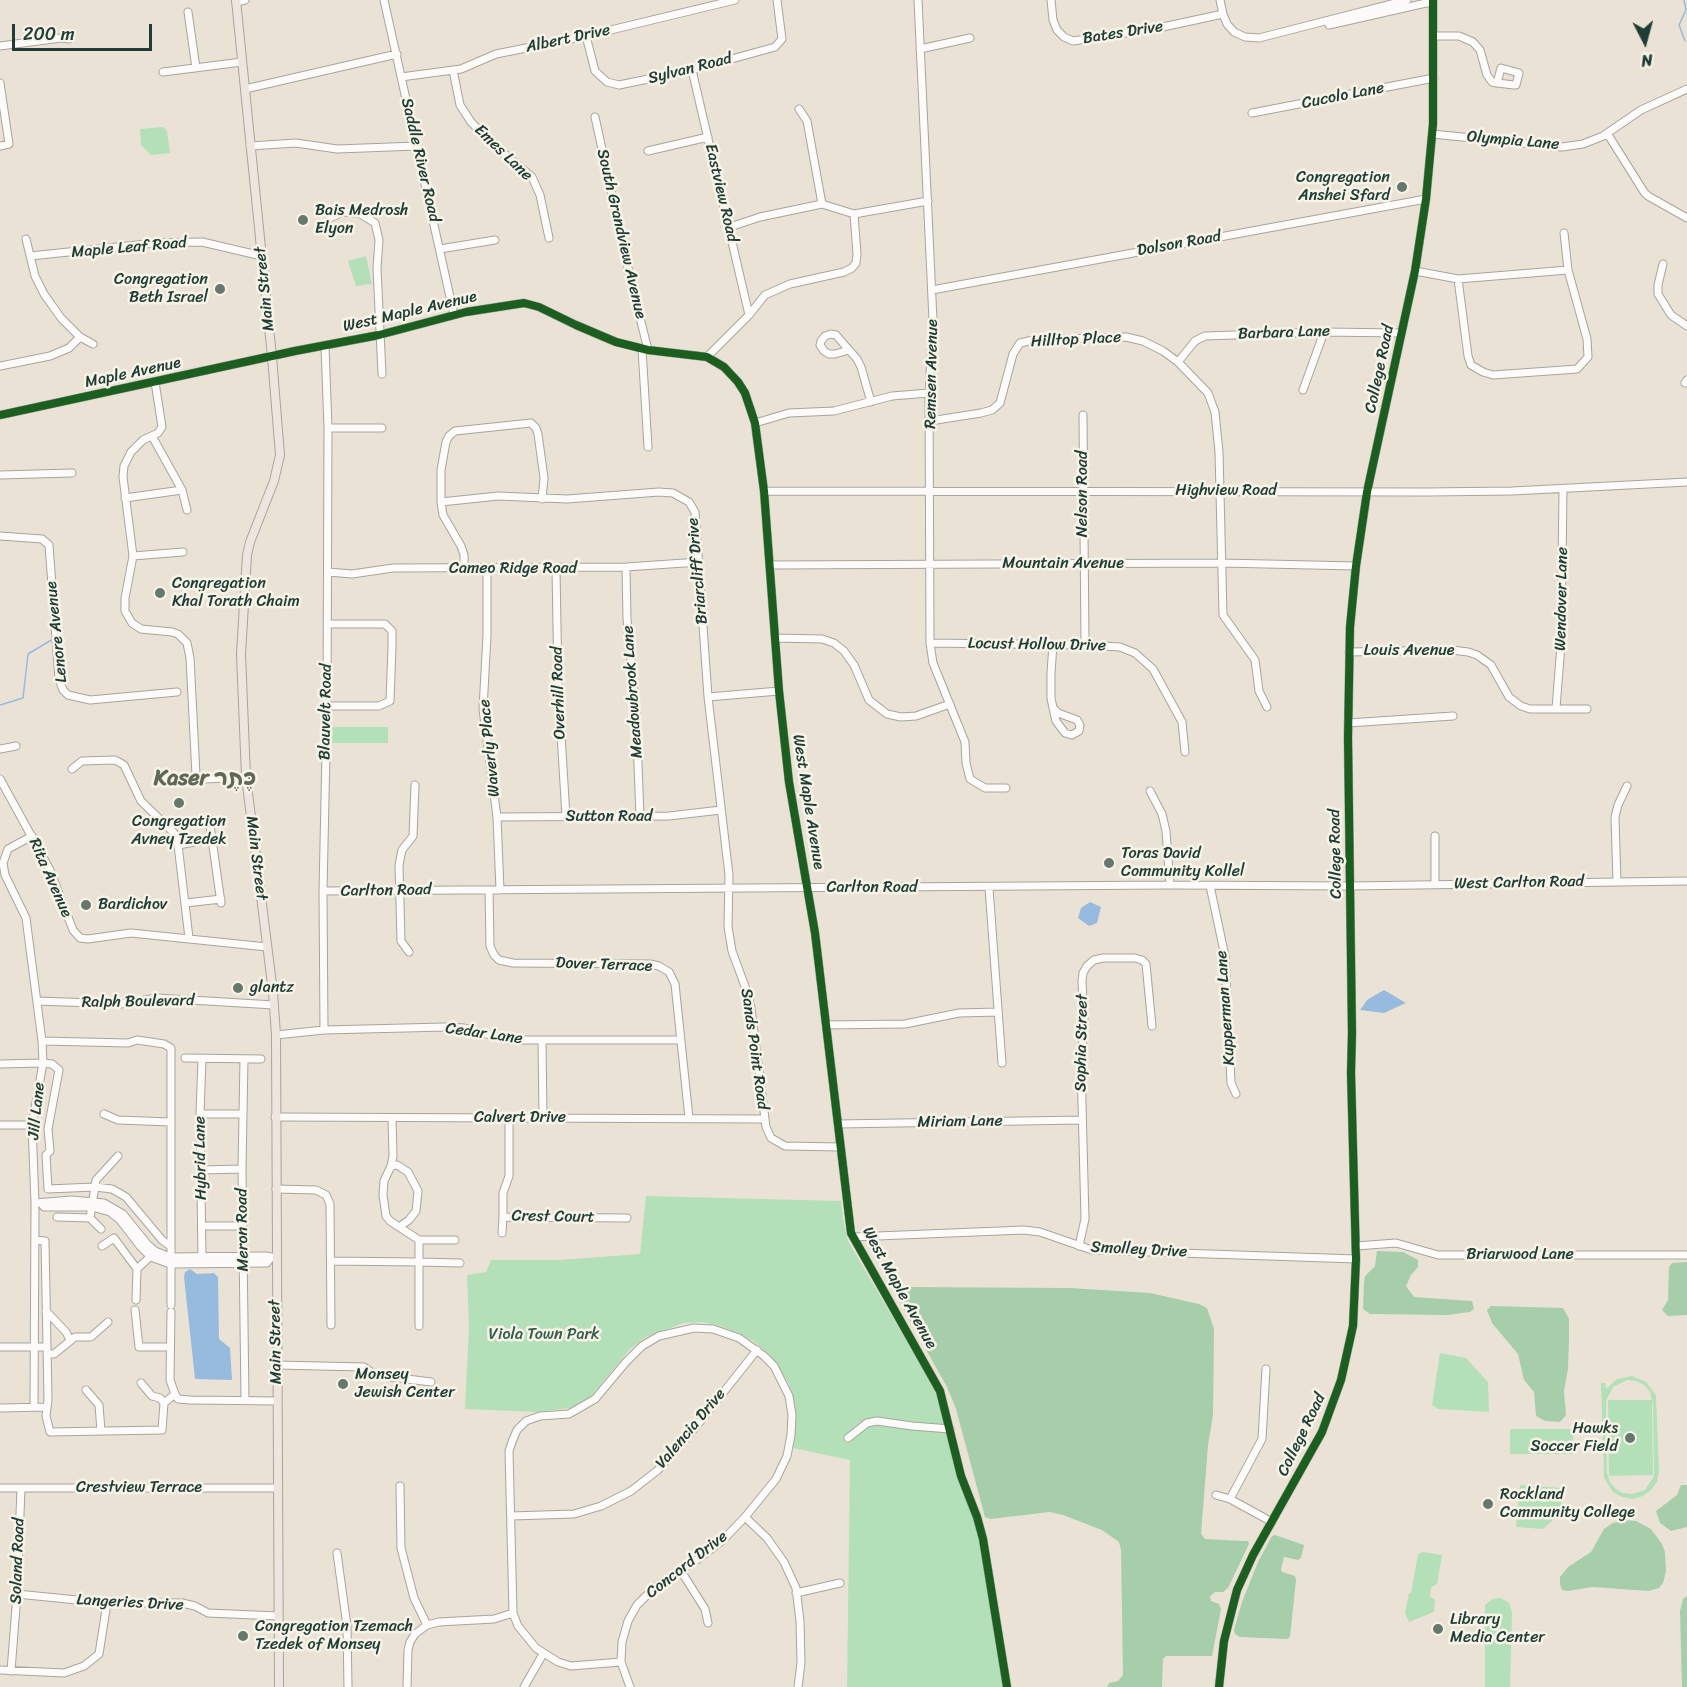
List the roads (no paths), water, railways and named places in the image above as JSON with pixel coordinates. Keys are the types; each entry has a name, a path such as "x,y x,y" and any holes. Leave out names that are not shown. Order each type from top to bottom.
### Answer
{"main road":[{"name":"Main Street","path":"239,1 244,89 280,455 276,474 247,555 241,654 246,777 276,1035 276,1189 273,1258 277,1401 279,1687"}],"street":[{"name":"Albert Drive","path":"401,77 453,70 496,54 586,36 735,0"},
{"name":"Sylvan Road","path":"586,36 595,71 607,82 619,86 692,70 775,47 782,39 777,0"},
{"name":"Remsen Avenue","path":"918,0 933,320 929,393 930,643 933,663 965,741 970,779 985,788 1006,788"},
{"name":"Bates Drive","path":"1051,0 1053,20 1057,30 1072,41 1158,28 1223,14"},
{"path":"1220,0 1223,14 1234,32 1245,38 1259,38 1296,30 1407,0"},
{"path":"1296,30 1433,1"},
{"name":"College Road","path":"1219,1687 1222,1648 1233,1602 1247,1566 1319,1438 1336,1395 1351,1339 1355,1305 1356,1246 1351,1073 1349,652 1356,566 1367,492 1415,271 1425,199 1432,134 1433,1"},
{"name":"Saddle River Road","path":"384,2 454,315"},
{"path":"188,12 196,68"},
{"path":"1433,36 1459,36 1473,42 1480,50 1488,78 1497,83"},
{"path":"0,46 61,38 69,39"},
{"path":"920,49 970,38"},
{"path":"244,89 397,54"},
{"path":"163,72 242,62"},
{"name":"Emes Lane","path":"453,70 460,105 471,122 494,146 532,177 540,195 549,238"},
{"name":"Eastview Road","path":"692,70 749,315"},
{"name":"Cucolo Lane","path":"1252,113 1434,78"},
{"path":"0,84 9,144 0,146"},
{"name":"Olympia Lane","path":"1432,134 1562,147 1583,144 1607,133 1641,110 1687,89"},
{"path":"799,109 807,121 822,204"},
{"name":"South Grandview Avenue","path":"595,117 645,349 648,447"},
{"path":"1607,133 1644,192 1687,218"},
{"path":"648,151 708,137"},
{"path":"250,146 296,143 337,149 417,146"},
{"name":"Dolson Road","path":"932,290 1425,199"},
{"path":"729,227 822,204 854,214 928,201"},
{"path":"330,218 343,212 359,213 375,224 379,240 382,374"},
{"path":"707,357 749,315 765,295 790,284 844,272 852,268 856,263 854,214"},
{"path":"1458,279 1471,365 1492,375 1577,369 1588,357 1587,339 1568,270 1564,233"},
{"path":"26,239 35,276 44,294 61,318 80,337 93,344"},
{"path":"440,249 495,240"},
{"name":"Maple Leaf Road","path":"30,256 156,243 202,242 262,256"},
{"path":"1663,264 1658,294 1671,315 1687,326"},
{"path":"1415,271 1458,279 1568,270"},
{"name":"West Maple Avenue","path":"272,357 380,335 454,315 524,303 539,307 616,342 645,349 707,357 724,367 745,393 755,423 764,491 771,565 778,691 789,782 826,1025 853,1238 940,1391 961,1476 983,1539 1007,1687"},
{"path":"1303,390 1324,332"},
{"name":"Barbara Lane","path":"1178,362 1195,341 1205,336 1324,332 1401,333"},
{"path":"0,366 50,356 69,348 80,337"},
{"name":"Hilltop Place","path":"930,422 981,413 992,410 1000,403 1012,354 1020,343 1033,340 1126,337 1143,341 1178,362 1208,393 1215,412 1219,452 1223,615 1255,660 1259,691 1267,707"},
{"name":"Blauvelt Road","path":"324,1030 323,891 328,572 328,428 325,346"},
{"path":"849,350 865,375 871,402"},
{"name":"Maple Avenue","path":"0,415 272,357"},
{"path":"155,382 162,423 161,430 135,447 128,458 123,477 133,556 125,598 125,611 127,617 141,629 172,632 178,634 187,643 196,774 205,779 246,777"},
{"path":"755,423 789,413 834,411 892,396 929,393"},
{"name":"Nelson Road","path":"1083,416 1085,645"},
{"path":"464,569 464,555 461,546 443,515 441,502 441,470 448,436 454,431 531,423 538,434 544,478 542,499"},
{"path":"328,428 382,428"},
{"path":"152,436 182,490 187,510"},
{"path":"0,474 72,472"},
{"name":"Highview Road","path":"764,491 1367,492 1563,489 1687,482"},
{"name":"Wendover Lane","path":"1556,708 1562,645 1563,489"},
{"path":"125,498 182,490"},
{"name":"Briarcliff Drive","path":"441,502 498,496 542,499 659,492 673,494 689,502 695,512 708,697 729,889"},
{"name":"Lenore Avenue","path":"0,536 42,538 49,545 59,680 68,695 90,700 177,692"},
{"path":"133,556 183,552"},
{"name":"Cameo Ridge Road","path":"328,572 352,574 393,568 556,569 699,562"},
{"name":"Mountain Avenue","path":"771,565 1222,563 1356,566"},
{"name":"Meadowbrook Lane","path":"627,567 627,619 636,713 639,817"},
{"name":"Waverly Place","path":"487,569 487,635 483,709 497,817 500,890"},
{"name":"Overhill Road","path":"556,569 558,684 566,817"},
{"path":"327,624 385,624 392,631 393,647 390,701 379,706 327,706"},
{"path":"775,638 822,639 834,643 844,651 854,665 869,700 886,714 901,717 916,716 950,704"},
{"name":"Locust Hollow Drive","path":"930,643 1085,645 1119,647 1135,653 1153,669 1182,722 1185,752"},
{"path":"1053,644 1051,673 1053,708"},
{"name":"Louis Avenue","path":"1349,652 1452,650 1468,652 1477,655 1491,665 1509,697 1521,706 1530,709 1587,709"},
{"path":"708,697 778,691"},
{"path":"1348,723 1453,716"},
{"path":"0,749 16,746"},
{"path":"72,769 82,761 114,760 124,765 141,801 174,833 178,845 189,938"},
{"name":"Rita Avenue","path":"0,779 51,870 73,930 80,938 131,933 267,947"},
{"path":"409,952 401,941 399,857 413,836 415,785"},
{"path":"1617,882 1615,817 1627,786"},
{"path":"1149,792 1162,814 1166,831 1170,885"},
{"name":"Sutton Road","path":"497,817 639,817 721,810"},
{"path":"186,903 221,901 209,818"},
{"name":"Jill Lane","path":"32,836 9,849 3,863 5,875 26,918 42,1041 43,1063 32,1125 38,1203 35,1240 34,1407"},
{"path":"1435,836 1435,884"},
{"path":"178,845 212,839"},
{"name":"West Carlton Road","path":"1350,886 1687,881"},
{"name":"Carlton Road","path":"323,891 1170,885 1350,886"},
{"name":"Kupperman Lane","path":"1210,886 1225,956 1231,1083 1236,1094"},
{"path":"989,888 1002,1063"},
{"name":"Sands Point Road","path":"729,889 728,927 732,951 751,1008 764,1119 771,1138 785,1146 840,1147"},
{"name":"Dover Terrace","path":"489,890 490,946 494,956 499,960 513,963 650,964 669,972 675,984 689,1118"},
{"name":"Sophia Street","path":"1079,1246 1085,1219 1081,1065 1084,1021 1082,981 1087,966 1094,960 1102,958 1142,960 1146,964 1152,1026"},
{"name":"Ralph Boulevard","path":"37,1001 121,1004 157,998 274,1005"},
{"path":"826,1025 905,1024 959,1013 998,1012"},
{"name":"Cedar Lane","path":"324,1030 445,1027 472,1030 509,1040 681,1040"},
{"path":"276,1035 324,1030"},
{"path":"42,1041 128,1043 137,1041 171,1047 170,1380 177,1397"},
{"path":"542,1041 543,1118"},
{"path":"185,1058 261,1059"},
{"name":"Hybrid Lane","path":"202,1059 200,1114 202,1261"},
{"name":"Meron Road","path":"244,1059 242,1169 245,1400"},
{"path":"0,1064 43,1063 52,1064 59,1070 48,1129 50,1152 46,1155 33,1156"},
{"path":"104,1114 118,1120 170,1122"},
{"path":"200,1114 242,1114"},
{"name":"Calvert Drive","path":"275,1117 764,1119"},
{"path":"392,1118 392,1166 384,1181 384,1210 390,1221 419,1240 455,1240"},
{"name":"Crest Court","path":"509,1118 509,1176 503,1194 503,1217 627,1218"},
{"name":"Miriam Lane","path":"837,1124 1082,1120"},
{"path":"0,1125 32,1125"},
{"path":"46,1155 48,1189 86,1189 95,1186 112,1189 126,1197 162,1240 170,1246"},
{"path":"90,1218 96,1180 118,1156"},
{"path":"392,1166 402,1167 408,1172 418,1191 416,1211 399,1227"},
{"path":"201,1170 242,1169"},
{"path":"276,1189 316,1190 326,1195 330,1204 331,1325"},
{"path":"38,1203 44,1207 92,1204 110,1212 120,1220 140,1246 170,1261 244,1260 267,1263 273,1258"},
{"path":"57,1217 90,1218 101,1229"},
{"path":"502,1233 503,1217"},
{"path":"202,1226 243,1226"},
{"name":"Smolley Drive","path":"853,1238 1024,1230 1040,1232 1092,1250 1356,1259"},
{"path":"102,1246 114,1238 137,1269 135,1300"},
{"path":"35,1240 45,1241 46,1416 50,1432 162,1430 164,1403 160,1398 152,1396 141,1383"},
{"path":"419,1240 419,1326"},
{"name":"Briarwood Lane","path":"1356,1246 1396,1243 1438,1255 1687,1255"},
{"path":"137,1269 153,1254"},
{"path":"331,1261 460,1263"},
{"path":"135,1310 139,1347 170,1347"},
{"path":"46,1311 66,1332 70,1341"},
{"path":"0,1347 34,1347 54,1354 75,1336 91,1337 108,1322"},
{"name":"Concord Drive","path":"511,1516 509,1451 517,1430 526,1421 540,1416 569,1414 582,1408 595,1399 642,1346 659,1336 694,1328 713,1329 739,1338 757,1350 774,1366 789,1396 792,1415 787,1456 776,1479 746,1517 723,1540 654,1588 637,1605 628,1621 622,1642 621,1662 630,1687"},
{"name":"Valencia Drive","path":"511,1516 574,1514 601,1506 631,1491 658,1470 757,1350"},
{"path":"276,1365 364,1367 375,1375 432,1382"},
{"path":"1230,1499 1262,1439 1266,1370"},
{"path":"86,1390 99,1405 101,1431"},
{"path":"164,1403 177,1397 277,1401"},
{"path":"0,1408 47,1407"},
{"path":"848,1438 867,1423 877,1421 950,1429"},
{"path":"400,1486 401,1548 414,1598 427,1625"},
{"name":"Crestview Terrace","path":"0,1488 278,1488"},
{"name":"Soland Road","path":"11,1671 21,1488"},
{"path":"1216,1495 1230,1499 1272,1522"},
{"path":"511,1516 513,1613 527,1638 543,1654 572,1666 621,1662"},
{"path":"746,1517 767,1538 784,1562 796,1593 800,1621 801,1663 798,1687"},
{"path":"337,1553 347,1626 348,1687"},
{"path":"681,1571 705,1609 708,1623"},
{"path":"796,1593 840,1582"},
{"name":"Langeries Drive","path":"17,1594 106,1603 182,1603 195,1606 208,1613 278,1616"},
{"path":"0,1670 64,1673 84,1666 99,1654 106,1603"},
{"path":"406,1687 408,1650 416,1634 427,1625 439,1622 474,1622 513,1613"},
{"path":"524,1687 543,1654"}],"water":[{"path":"1090,902 1101,907 1097,923 1089,926 1078,918 1081,908"},
{"path":"1384,990 1406,1003 1384,1013 1360,1010 1367,1000"},
{"path":"190,1269 197,1274 214,1273 218,1277 219,1339 230,1348 232,1380 195,1379 184,1277 185,1272"}],"waterway":[{"path":"1684,0 1686,10 1679,25 1685,41"},
{"path":"0,705 23,698 28,654 53,639"}],"place":[{"name":"Congregation Anshei Sfard","path":"1402,187"},
{"name":"Bais Medrosh Elyon","path":"303,220"},
{"name":"Congregation Beth Israel","path":"220,289"},
{"name":"Congregation Khal Torath Chaim","path":"160,593"},
{"name":"Congregation Avney Tzedek","path":"179,803"},
{"name":"Toras David Community Kollel","path":"1109,863"},
{"name":"Bardichov","path":"86,905"},
{"name":"glantz","path":"238,988"},
{"name":"Monsey Jewish Center","path":"343,1384"},
{"name":"Hawks Soccer Field","path":"1630,1438"},
{"name":"Rockland Community College","path":"1488,1504"},
{"name":"Library Media Center","path":"1438,1629"},
{"name":"Congregation Tzemach Tzedek of Monsey","path":"243,1636"}],"district":[{"name":"Kaser כֶּתֶר","path":"205,779"}],"park label":[{"name":"Viola Town Park","path":"544,1335"}]}
